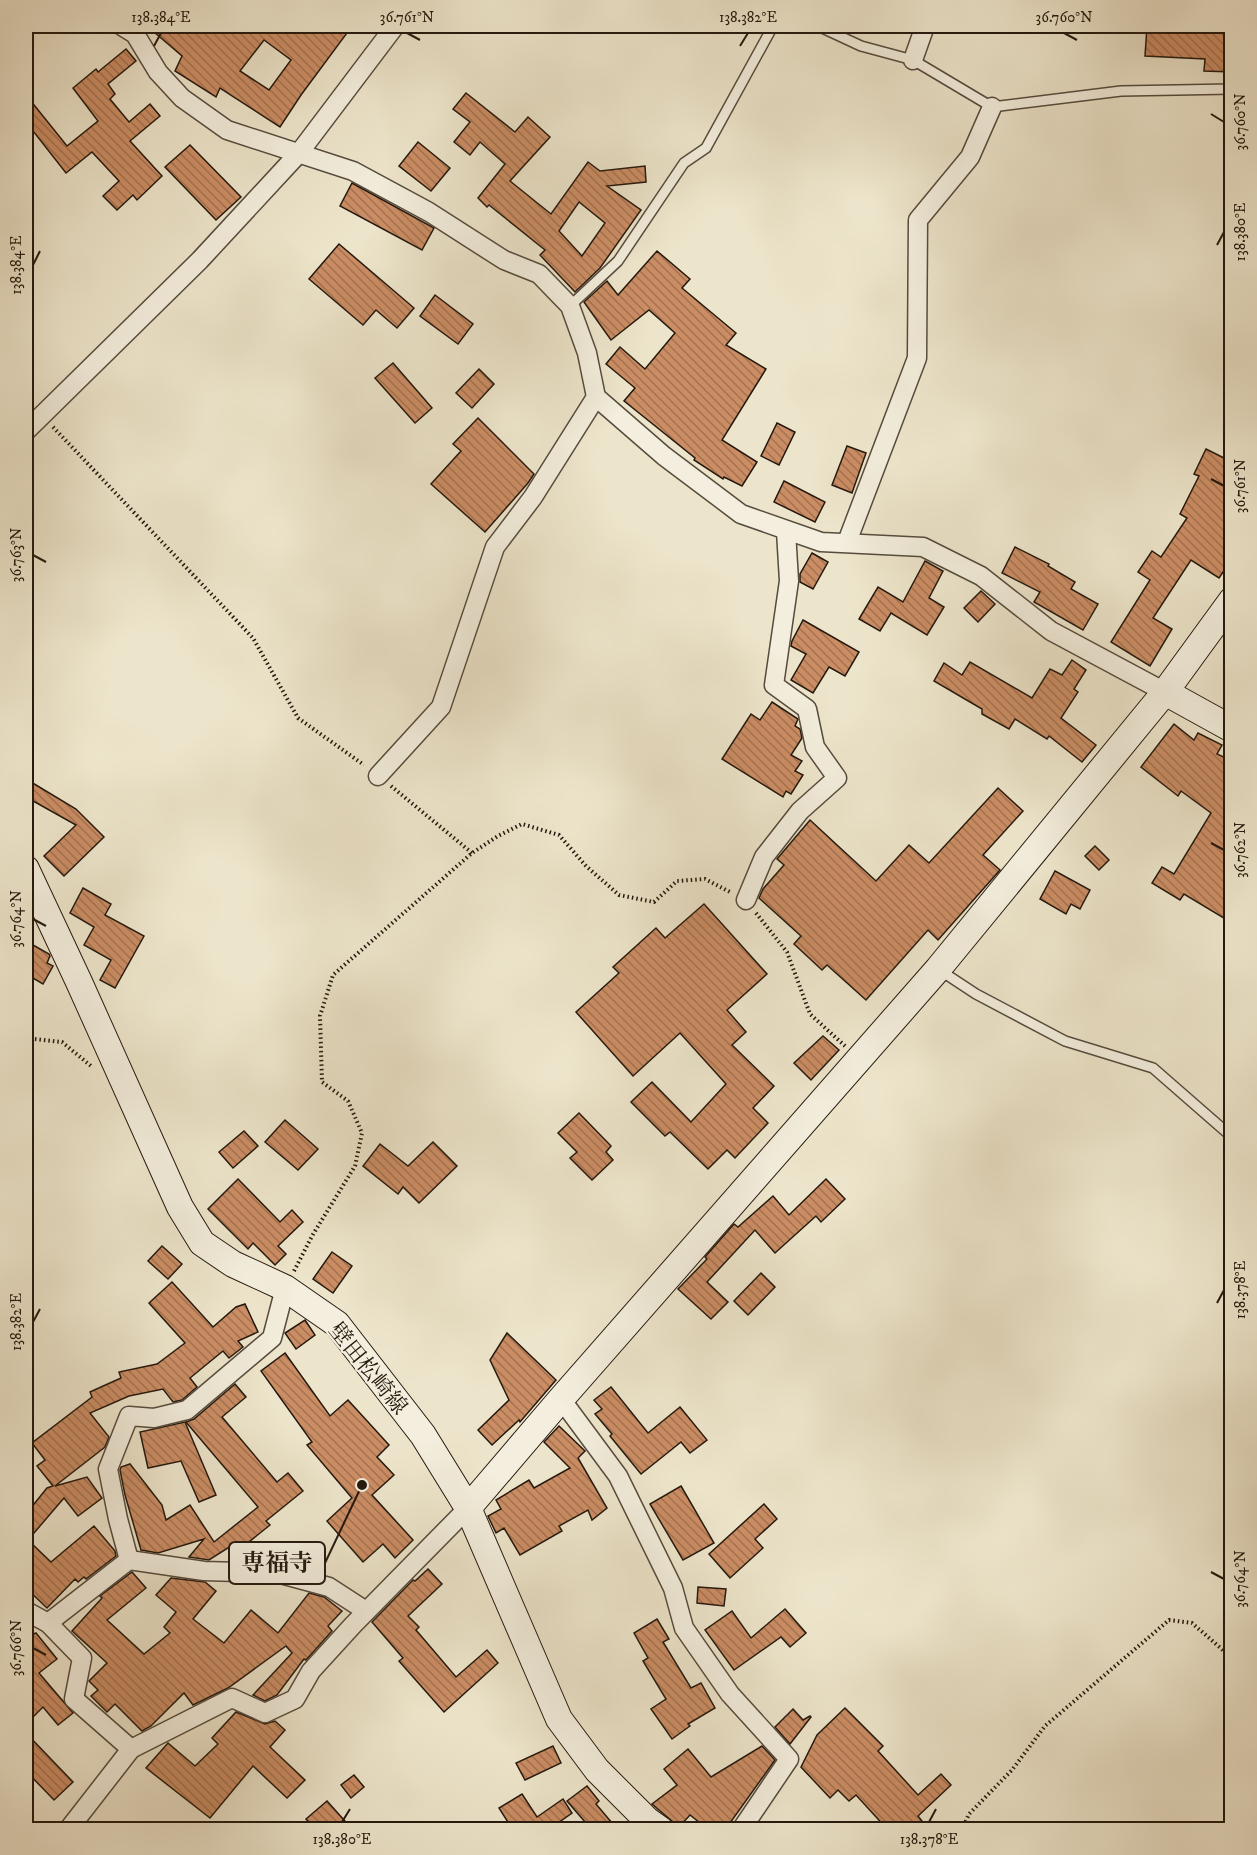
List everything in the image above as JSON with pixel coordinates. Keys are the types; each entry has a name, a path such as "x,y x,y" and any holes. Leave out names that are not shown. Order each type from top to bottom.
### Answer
{"street":[{"path":"122,26 135,34 158,72 182,98 227,130 353,171 429,212 504,260 538,274 570,306 587,353 596,397 664,456 741,514 821,542 923,547 981,576 1051,631 1232,729"},
{"path":"26,431 200,260 299,153 395,26"},
{"path":"913,60 925,26"},
{"path":"848,542 917,358 918,220 970,157 992,107"},
{"path":"378,776 441,707 495,547 533,497 596,397"},
{"path":"746,900 764,857 800,811 837,778 815,747 807,709 774,685 789,581 786,531"},
{"path":"68,1830 131,1749 232,1698 265,1713 295,1699 311,1671 366,1611 468,1508 938,969 1165,692 1232,600"},
{"name":"壁田松崎線","path":"26,869 180,1207 202,1243 233,1264 285,1288 337,1324 423,1435 468,1508 559,1719 597,1770 647,1820 661,1830"},
{"path":"129,1560 108,1469 129,1416 154,1418 186,1410 272,1338 285,1288"},
{"path":"561,1399 618,1476 673,1588 684,1628 730,1694 789,1760 741,1830"},
{"path":"48,1623 129,1560 204,1571 277,1574 329,1587 366,1611"},
{"path":"26,1611 48,1623 82,1658 74,1699 131,1749"}],"lane":[{"path":"570,306 618,261 684,163 706,148 773,26"},
{"path":"818,26 861,46 913,60 992,107 1121,91 1232,89"},
{"path":"938,969 976,994 1065,1041 1153,1068 1232,1137"}],"path":[{"path":"42,415 253,639 298,718 378,776 472,853"},
{"path":"285,1288 312,1236 356,1166 363,1133 348,1101 322,1082 320,1016 333,975 472,853 522,824 559,835 586,866 620,896 654,902 677,881 705,879 746,900 787,952 810,1014 859,1059"},
{"path":"26,1038 62,1042 94,1068"},
{"path":"962,1830 969,1814 1012,1770 1045,1726 1169,1620 1191,1623 1232,1658"}],"building":[{"path":"147,26 338,26 347,33 280,127 220,88 216,97 175,71 182,56","holes":["264,40 291,60 269,90 240,71"]},
{"path":"1147,26 1232,26 1232,72 1204,71 1205,59 1145,56"},
{"path":"126,49 136,61 108,84 115,94 110,99 129,122 150,104 160,116 130,141 162,176 137,200 133,195 117,210 103,196 119,181 92,152 66,173 26,122 26,95 67,146 98,121 73,88 96,69 98,72"},
{"path":"466,93 515,132 528,117 550,137 510,181 551,214 588,162 600,171 645,166 646,182 607,186 641,210 600,268 575,292 540,255 545,250 478,198 505,164 480,142 470,155 454,142 470,122 453,109","holes":["579,202 605,223 582,256 559,231"]},
{"path":"418,142 450,168 431,191 399,166"},
{"path":"190,145 241,197 216,220 165,167"},
{"path":"352,183 434,228 422,250 340,206"},
{"path":"339,244 414,308 397,328 376,310 363,325 309,279"},
{"path":"657,251 690,279 682,288 736,333 726,345 766,369 722,440 757,462 742,486 724,477 723,479 694,460 695,458 624,401 635,388 606,364 620,347 645,369 675,333 649,310 611,340 584,302 607,281 618,295"},
{"path":"435,295 473,324 458,344 420,316"},
{"path":"393,363 432,408 415,423 375,378"},
{"path":"479,369 494,384 472,408 456,393"},
{"path":"478,418 534,474 485,532 431,484 461,451 453,444"},
{"path":"777,423 795,432 779,465 761,456"},
{"path":"847,446 866,453 852,493 832,485"},
{"path":"1206,449 1232,462 1232,559 1219,578 1191,560 1153,618 1172,629 1150,666 1111,642 1150,580 1138,572 1152,551 1161,557 1187,518 1180,514 1199,476 1194,474"},
{"path":"784,481 825,502 815,522 774,502"},
{"path":"1015,547 1049,564 1048,566 1075,582 1071,589 1098,604 1083,630 1034,602 1040,592 1002,573"},
{"path":"812,553 828,562 813,589 800,582 800,574"},
{"path":"925,561 943,571 929,598 944,607 927,635 891,613 880,631 859,619 878,587 903,602"},
{"path":"981,591 995,604 978,622 964,608"},
{"path":"803,620 859,652 845,676 829,667 813,693 791,680 806,654 791,646"},
{"path":"1072,660 1086,670 1074,689 1078,692 1061,718 1096,745 1082,762 1049,736 1047,739 1015,719 1009,729 982,714 982,709 934,681 944,663 962,675 970,662 1032,698 1050,669 1062,675"},
{"path":"772,702 798,719 795,726 800,729 802,738 791,755 802,761 795,771 803,775 791,794 786,791 783,797 722,759 751,714 760,720"},
{"path":"1174,724 1194,740 1198,733 1222,745 1217,754 1232,761 1232,923 1184,894 1180,900 1152,883 1162,867 1174,874 1211,813 1181,791 1178,796 1141,767"},
{"path":"26,779 76,809 104,837 64,876 44,856 76,825 26,797"},
{"path":"998,788 1023,811 983,855 1000,870 938,940 928,930 866,1000 827,965 822,970 794,944 801,936 759,898 763,889 784,865 777,859 810,820 876,881 909,845 929,863"},
{"path":"1095,846 1109,860 1099,870 1085,856"},
{"path":"1055,871 1090,890 1080,909 1071,904 1066,914 1040,899"},
{"path":"83,888 111,904 105,915 144,936 115,988 100,980 111,960 84,945 94,927 70,913"},
{"path":"704,904 767,974 727,1010 746,1032 732,1045 774,1086 753,1108 768,1123 735,1158 727,1150 708,1169 670,1132 665,1136 631,1102 652,1082 691,1122 726,1084 680,1033 633,1076 576,1012 619,973 613,967 656,928 665,938"},
{"path":"26,941 50,956 47,963 53,966 43,984 26,974"},
{"path":"823,1036 839,1050 811,1080 794,1063"},
{"path":"579,1113 611,1146 606,1152 613,1160 592,1180 570,1158 577,1152 558,1133"},
{"path":"285,1120 318,1149 298,1170 265,1142"},
{"path":"244,1131 258,1146 233,1168 219,1152"},
{"path":"433,1142 457,1166 419,1203 403,1187 398,1194 363,1166 380,1144 408,1166"},
{"path":"238,1179 280,1222 292,1210 303,1222 278,1246 286,1254 275,1265 253,1243 248,1249 208,1209"},
{"path":"826,1179 845,1199 821,1222 816,1216 775,1253 755,1230 707,1282 728,1302 711,1319 678,1289 707,1259 705,1257 734,1224 738,1227 773,1196 789,1215"},
{"path":"162,1246 182,1264 168,1279 148,1261"},
{"path":"332,1252 352,1266 333,1293 313,1279"},
{"path":"761,1273 775,1287 748,1315 734,1301"},
{"path":"172,1282 213,1327 236,1307 245,1304 258,1332 238,1341 243,1347 229,1358 223,1351 190,1378 197,1387 182,1400 173,1402 163,1389 129,1396 90,1413 109,1437 105,1447 55,1486 87,1477 102,1498 78,1516 64,1498 28,1540 51,1562 94,1526 115,1551 116,1556 86,1579 84,1577 78,1582 75,1579 47,1608 26,1588 26,1514 47,1488 53,1486 37,1466 45,1460 32,1443 92,1397 90,1392 121,1378 119,1372 157,1364 185,1343 149,1303"},
{"path":"305,1320 315,1335 296,1349 285,1333"},
{"path":"507,1333 556,1380 520,1422 519,1420 492,1445 478,1430 509,1400 490,1360"},
{"path":"285,1353 330,1416 348,1400 389,1445 377,1457 394,1475 372,1495 413,1540 395,1558 383,1544 363,1562 327,1521 352,1498 307,1445 312,1442 261,1371"},
{"path":"235,1384 246,1397 222,1417 277,1482 288,1473 303,1491 266,1521 270,1525 239,1550 234,1544 209,1560 189,1557 204,1539 158,1553 141,1550 125,1495 121,1467 130,1464 162,1505 166,1520 190,1505 214,1542 258,1507 186,1422 194,1419"},
{"path":"611,1387 648,1433 680,1407 707,1440 690,1453 681,1442 641,1474 595,1414 602,1409 594,1400"},
{"path":"185,1422 216,1495 199,1502 181,1461 148,1468 140,1432"},
{"path":"559,1426 585,1451 578,1458 607,1508 592,1520 588,1510 559,1526 562,1531 520,1555 504,1528 496,1533 488,1516 501,1509 496,1500 529,1480 534,1488 570,1468 544,1442"},
{"path":"681,1486 714,1543 683,1560 650,1504"},
{"path":"764,1504 777,1519 755,1539 763,1548 730,1578 709,1554"},
{"path":"428,1569 442,1584 408,1616 419,1627 416,1630 456,1677 487,1650 498,1663 444,1712 399,1661 403,1658 372,1622 413,1580 415,1581"},
{"path":"132,1572 146,1588 107,1620 144,1654 170,1633 164,1627 176,1612 156,1595 171,1578 205,1582 216,1591 193,1619 224,1643 251,1610 278,1633 309,1593 324,1597 342,1611 328,1626 332,1631 306,1660 304,1659 277,1695 265,1701 253,1695 292,1653 286,1646 228,1688 193,1705 184,1693 151,1726 142,1731 115,1704 107,1712 91,1696 98,1690 89,1681 107,1663 72,1631 102,1598 100,1596"},
{"path":"698,1587 726,1589 724,1606 697,1603"},
{"path":"785,1609 806,1633 790,1647 781,1637 734,1670 705,1630 732,1611 751,1638"},
{"path":"657,1619 669,1639 663,1642 691,1688 701,1683 715,1708 688,1724 690,1726 672,1739 651,1709 666,1699 643,1661 648,1658 634,1633"},
{"path":"36,1633 57,1659 39,1673 73,1713 58,1725 43,1707 26,1724 26,1637"},
{"path":"845,1708 883,1746 878,1751 918,1795 941,1774 951,1785 918,1816 929,1830 888,1830 856,1795 849,1801 838,1790 830,1798 801,1767 817,1735"},
{"path":"793,1709 803,1720 811,1717 790,1744 775,1727"},
{"path":"236,1712 265,1724 275,1721 285,1730 270,1747 305,1780 287,1798 253,1766 210,1818 146,1768 168,1743 195,1766 218,1744 212,1738"},
{"path":"26,1733 73,1782 54,1800 26,1771"},
{"path":"553,1746 561,1763 525,1780 516,1763"},
{"path":"762,1746 775,1760 725,1830 709,1830 690,1815 679,1827 652,1804 677,1785 664,1769 688,1749 711,1777"},
{"path":"354,1775 364,1787 351,1798 341,1785"},
{"path":"587,1786 599,1801 596,1804 618,1830 592,1830 567,1801"},
{"path":"522,1794 537,1817 563,1799 572,1813 548,1830 513,1830 499,1808"},
{"path":"327,1801 353,1830 316,1830 306,1819"}],"place":[{"name":"専福寺","path":"362,1485"}]}
